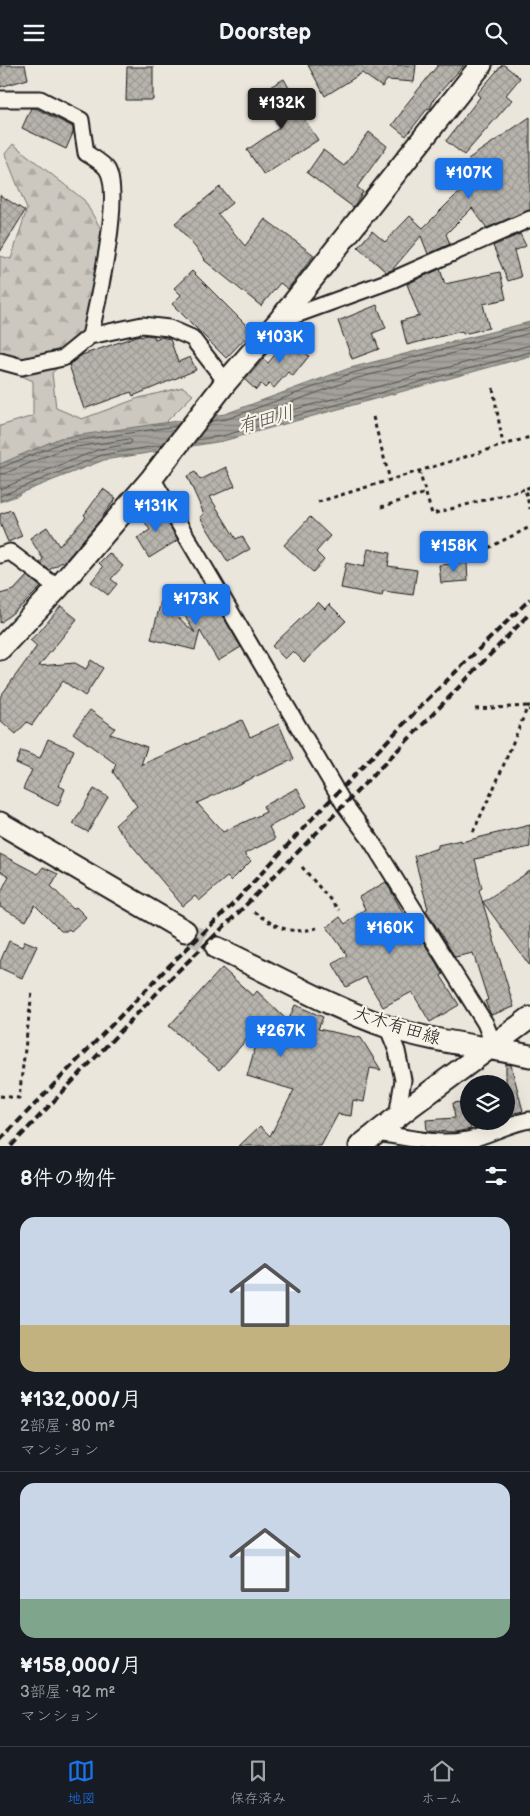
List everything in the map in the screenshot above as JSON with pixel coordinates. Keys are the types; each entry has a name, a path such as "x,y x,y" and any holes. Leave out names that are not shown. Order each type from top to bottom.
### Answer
{"main road":[{"path":"0,649 58,588 152,478 226,382 279,321 481,65"},
{"path":"0,823 186,931"},
{"name":"大木有田線","path":"217,948 349,1011 387,1026 427,1037 490,1047 530,1056"},
{"path":"360,1146 530,1018"}],"street":[{"path":"0,99 40,99 81,120 86,153 107,169 112,188 110,234 90,336"},
{"path":"279,321 392,280 530,219"},
{"path":"0,361 22,367 63,358 90,336 142,325 169,328 192,338 226,382"},
{"path":"152,478 344,804 370,839 485,1023 489,1033 490,1047"},
{"path":"0,555 10,552 58,588"},
{"path":"387,1026 397,1051 403,1080 397,1117"},
{"path":"377,1133 439,1141 466,1140 520,1121 530,1120"}],"path":[{"path":"493,388 503,445"},
{"path":"373,417 390,480"},
{"path":"318,502 530,437"},
{"path":"419,471 432,514 530,487"},
{"path":"525,489 530,509"},
{"path":"381,507 426,493"},
{"path":"474,555 530,527"},
{"path":"473,832 529,708 475,709"},
{"path":"302,867 340,910"},
{"path":"254,912 275,925 292,931 305,932 320,927"},
{"path":"0,1097 19,1098 32,992"}],"green space":[{"path":"13,144 84,200 111,246 100,328 52,373 56,408 82,419 139,398 183,387 193,395 163,425 40,462 19,495 0,502 0,426 33,416 33,381 0,366 0,256 11,259 27,209 5,154"}],"water":[{"name":"有田川","path":"530,322 530,356 223,441 104,460 0,501 0,464 60,438 225,414 350,368"}],"building":[{"path":"0,65 25,65 28,79 0,87"},
{"path":"308,65 416,65 414,82 387,80 382,87 362,73 325,96"},
{"path":"438,65 464,65 434,99 430,109 428,108 406,136 392,125"},
{"path":"502,65 520,78 506,95 512,100 464,155 446,141 480,97 477,94"},
{"path":"127,67 153,67 153,100 126,100"},
{"path":"284,79 301,110 299,111 318,140 264,175 247,150 279,128 259,93"},
{"path":"31,108 35,108 73,127 73,133 66,149 22,128"},
{"path":"530,117 530,210 487,228 472,208 446,234 450,244 428,254 421,236 392,270 386,272 358,247 372,231 385,242 410,216 423,228 454,197 487,174 468,159"},
{"path":"369,132 387,146 357,187 363,192 353,207 307,173 323,150 344,166"},
{"path":"220,187 232,203 218,214 245,246 265,219 314,255 288,289 280,283 261,306 204,260 175,223"},
{"path":"0,195 25,211 0,252"},
{"path":"520,234 526,246 514,251 521,277 508,281 493,246"},
{"path":"440,269 445,284 500,272 506,299 483,304 489,328 463,334 462,331 407,345 401,321 419,316 407,284"},
{"path":"192,271 252,331 226,358 172,304 181,295 174,288"},
{"path":"377,305 386,328 373,333 379,349 352,359 338,321"},
{"path":"294,332 308,344 302,350 309,356 293,376 288,372 274,388 269,384 265,388 261,384 256,390 245,380 263,359 268,363"},
{"path":"140,335 140,337 154,336 155,339 161,337 170,339 178,362 190,357 196,370 133,396 131,392 84,409 69,365 82,355"},
{"path":"226,467 235,486 210,497 236,539 242,536 250,549 228,562 200,517 204,514 187,476 195,472 200,480"},
{"path":"103,489 116,498 67,559 49,570 40,563 43,559 30,538 47,527 59,546 86,517 84,515"},
{"path":"158,506 178,540 149,558 137,538 150,530 141,516"},
{"path":"11,510 22,536 8,542 0,523 0,514"},
{"path":"310,517 330,536 316,552 324,560 313,572 284,545"},
{"path":"368,549 390,553 388,566 417,570 413,595 383,591 382,596 341,588 346,563 364,567"},
{"path":"109,553 123,566 111,579 117,584 108,595 91,582 103,567 99,563"},
{"path":"467,563 468,581 441,583 439,565"},
{"path":"27,576 41,587 0,623 0,594 14,590"},
{"path":"182,591 212,598 241,647 218,661 200,631 195,650 151,639 161,601 195,633 179,606"},
{"path":"318,602 325,609 329,604 346,621 304,662 293,651 285,659 272,646"},
{"path":"61,606 77,619 39,666 75,663 86,669 91,660 103,668 85,696 63,681 32,725 27,722 16,734 0,720 0,697 37,646 30,640"},
{"path":"90,710 115,728 110,734 147,747 141,765 242,720 250,737 279,724 294,759 197,803 223,832 266,812 263,806 297,788 307,806 269,827 275,839 244,854 251,861 231,881 227,877 199,901 195,896 183,906 115,825 137,806 113,772 116,764 73,733"},
{"path":"48,739 74,750 59,786 65,789 58,806 23,789 32,770 16,763 21,751 40,758"},
{"path":"94,789 108,797 88,832 73,824"},
{"path":"530,825 530,847 475,859 482,888 479,890 514,1007 491,1015 485,1001 488,1000 473,953 455,957 426,910 428,909 414,856 438,848 438,845 461,840 461,842"},
{"path":"0,854 38,874 43,867 58,874 51,886 73,909 76,907 86,917 71,931 69,929 61,931 35,905 26,921 0,907 0,894 9,876 0,871"},
{"path":"530,871 530,966 483,902"},
{"path":"386,882 407,920 409,919 443,974 441,976 459,1005 430,1022 412,992 383,1007 365,977 346,987 333,964 347,955 327,927 340,917 345,924 365,909 359,897"},
{"path":"9,941 22,947 25,941 37,946 22,978 0,968 0,962"},
{"path":"222,968 253,996 257,991 288,1021 295,1005 323,1017 318,1029 361,1038 381,1070 370,1068 364,1102 353,1100 351,1116 338,1114 321,1146 239,1146 260,1126 270,1136 294,1090 247,1076 262,1023 219,1070 169,1026"},
{"path":"506,1064 511,1065 514,1075 506,1075"},
{"path":"515,1080 523,1111 515,1113"},
{"path":"460,1102 460,1130 466,1130 455,1132 427,1131 426,1120 455,1118 453,1103"}],"tunnel":[{"path":"185,931 217,948"}],"railway":[{"path":"0,1140 169,966 232,905 425,702 530,599"},
{"path":"11,1146 175,974 239,912 530,613"}]}
